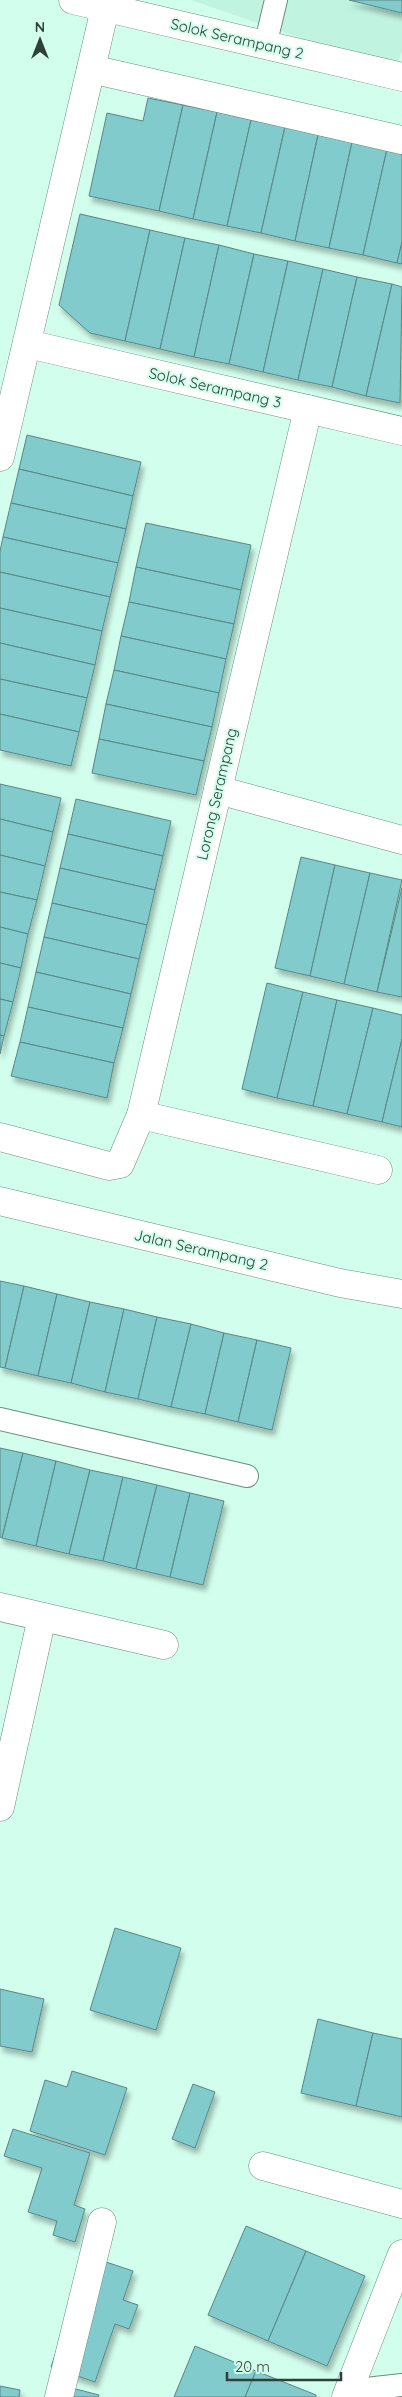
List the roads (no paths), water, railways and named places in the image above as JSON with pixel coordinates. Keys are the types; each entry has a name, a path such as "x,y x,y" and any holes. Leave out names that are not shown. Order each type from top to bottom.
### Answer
{"street":[{"name":"Solok Serampang 2","path":"73,0 106,4 265,46 402,77"},
{"path":"0,457 28,344 106,4"},
{"path":"91,69 402,140"},
{"name":"Solok Serampang 3","path":"28,344 402,431"},
{"name":"Lorong Serampang","path":"0,1137 109,1166 120,1164 142,1115 308,409"},
{"path":"218,790 402,840"},
{"path":"142,1115 378,1170"},
{"name":"Jalan Serampang 2","path":"0,1201 340,1283 402,1294"},
{"path":"0,1607 164,1646"},
{"path":"0,1807 42,1617"},
{"path":"263,2166 402,2204"},
{"path":"59,2397 102,2222"},
{"path":"347,2394 402,2254"}],"lane":[{"path":"265,46 276,0"},
{"path":"0,1419 247,1476"},
{"path":"347,2394 402,2385"}]}
